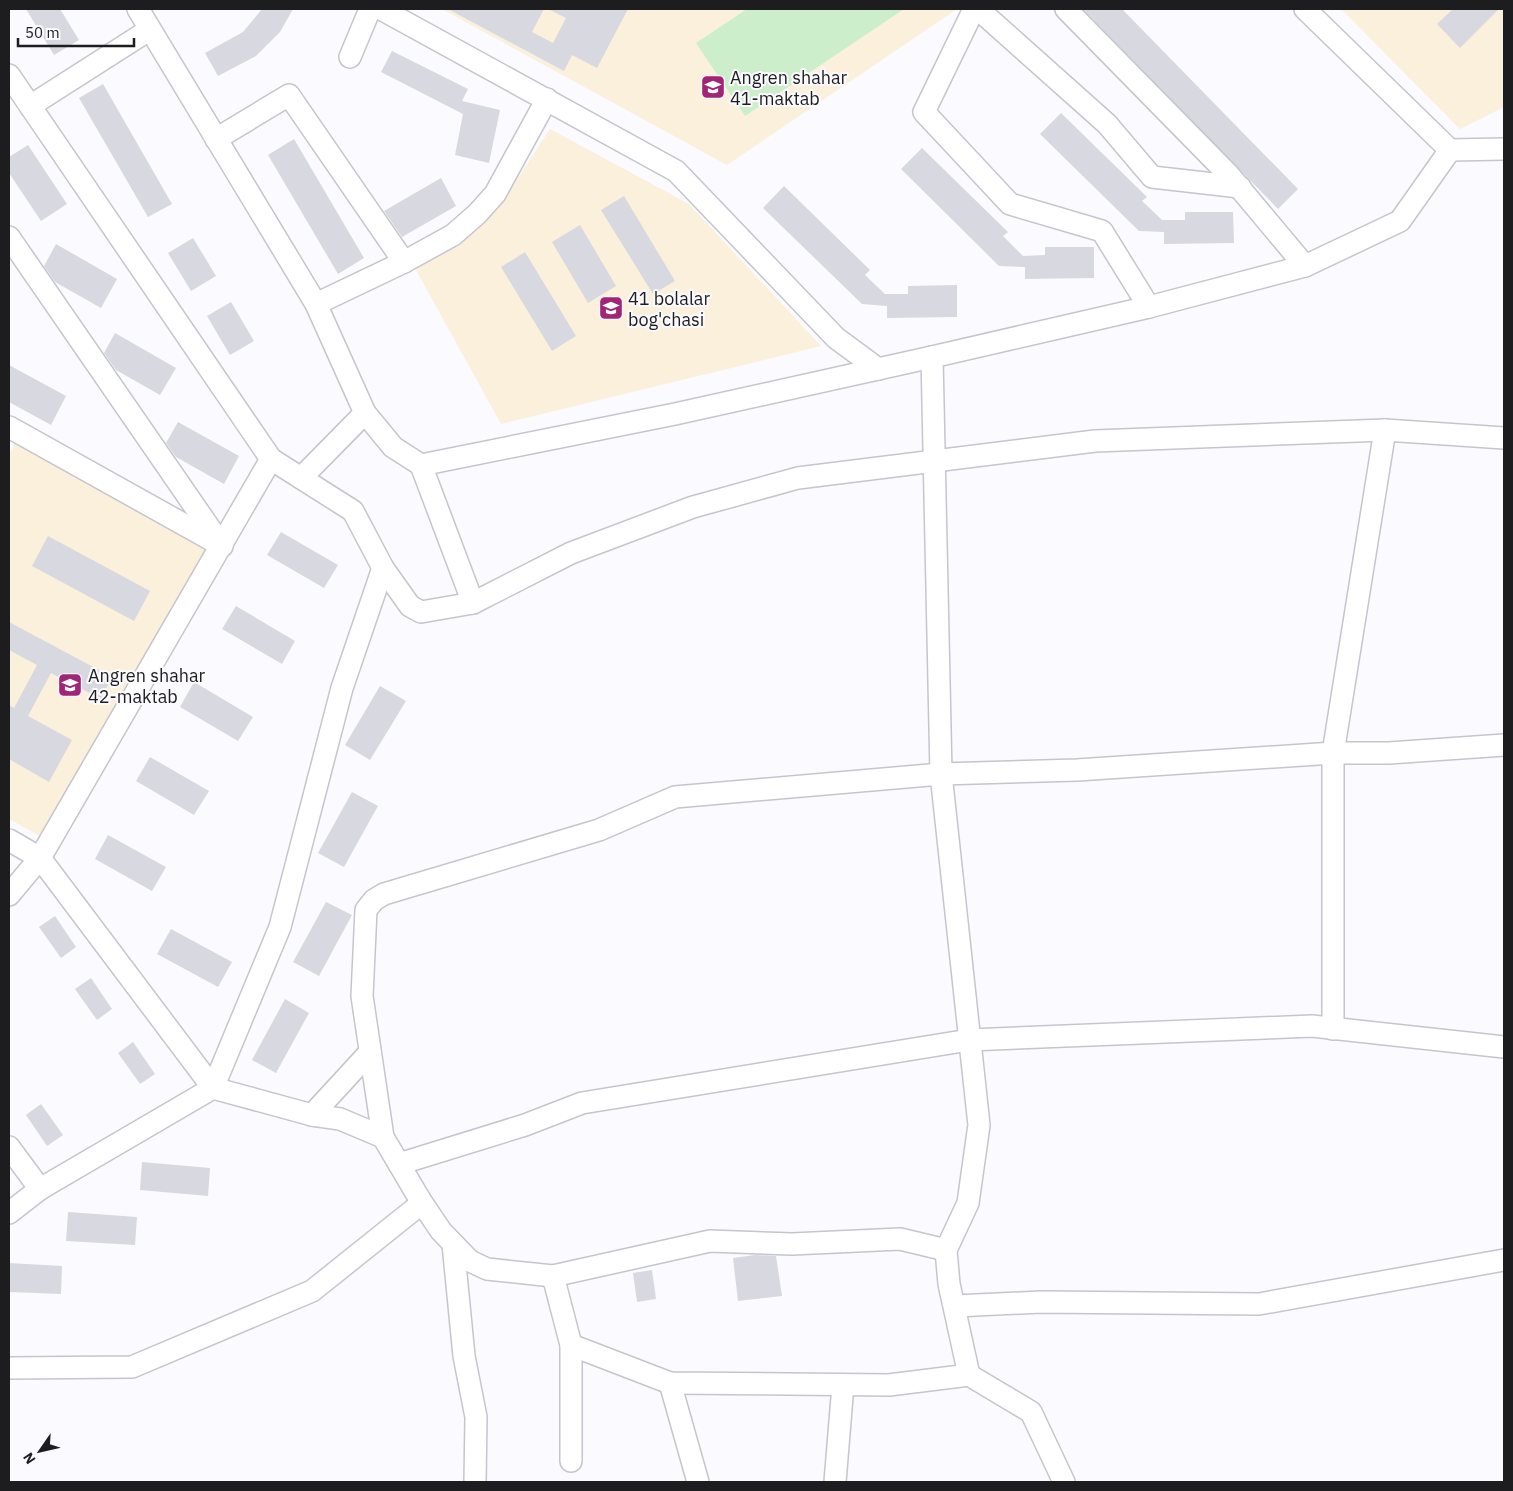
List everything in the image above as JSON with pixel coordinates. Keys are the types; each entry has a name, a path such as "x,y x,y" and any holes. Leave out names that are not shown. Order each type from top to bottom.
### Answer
{"street":[{"path":"138,9 316,304 365,413 393,447 421,465 472,603"},
{"path":"350,57 370,9"},
{"path":"381,9 676,171 836,338 878,369"},
{"path":"974,9 924,112 1010,204 1102,231 1149,306"},
{"path":"978,9 1107,124 1152,177 1240,187"},
{"path":"1066,9 1240,187 1305,266"},
{"path":"1305,9 1450,150 1504,150"},
{"path":"30,106 149,30"},
{"path":"9,75 271,459 353,511 383,568 410,606 417,611 426,612 472,603 571,553 693,507 798,478 936,462 1096,440 1385,430 1504,438"},
{"path":"216,139 289,95 404,262"},
{"path":"316,304 404,262 453,235 477,214 495,194 547,99"},
{"path":"421,465 676,414 932,357 1149,306 1305,266 1400,221 1450,150"},
{"path":"9,237 222,546"},
{"path":"932,357 936,462 941,774 979,1125 968,1204 946,1250 949,1284 969,1375"},
{"path":"301,478 365,413"},
{"path":"9,427 222,546"},
{"path":"1333,1029 1333,753 1385,430"},
{"path":"9,895 40,858 271,459"},
{"path":"9,1213 40,1190 213,1088 280,927 342,688 383,568"},
{"path":"946,1250 900,1239 792,1244 710,1241 553,1276 487,1269 470,1262 453,1244 422,1203 383,1137 362,996 364,914 369,904 380,896 599,830 675,797 941,774 1077,770 1333,753 1388,753 1504,745"},
{"path":"9,840 40,858 213,1088 312,1115 340,1119 383,1137"},
{"path":"399,1164 525,1124 582,1103 969,1040 1312,1026 1504,1047"},
{"path":"312,1115 370,1052"},
{"path":"9,1147 40,1190"},
{"path":"9,1368 132,1367 312,1291 422,1203"},
{"path":"453,1244 464,1356 476,1417 475,1482"},
{"path":"954,1306 1041,1302 1259,1304 1504,1260"},
{"path":"553,1276 571,1345 571,1461"},
{"path":"571,1345 670,1383 889,1386 969,1375 1031,1412 1064,1482"},
{"path":"670,1383 698,1482"},
{"path":"835,1482 843,1385"}],"shaded area":[{"name":"Angren shahar 41-maktab","path":"442,9 957,9 727,165"},
{"path":"1341,9 1504,9 1504,107 1460,129"},
{"name":"41 bolalar bog'chasi","path":"550,129 689,204 821,346 501,424 416,270 497,210"},
{"name":"Angren shahar 42-maktab","path":"16,442 208,551 45,839 9,819 9,455"}],"green space":[{"path":"747,9 904,9 745,116 696,43"}],"building":[{"path":"26,9 60,9 79,40 54,55"},
{"path":"262,9 293,9 280,32 256,56 218,76 205,53 243,32"},
{"path":"448,9 544,9 532,32 553,43 566,18 548,9 628,9 597,68 572,55 564,71"},
{"path":"1083,9 1122,9 1298,189 1278,209"},
{"path":"1453,9 1499,9 1460,48 1437,24"},
{"path":"392,51 468,89 462,101 500,110 489,163 455,155 463,114 381,72"},
{"path":"103,84 172,204 148,217 79,98"},
{"path":"1061,113 1147,197 1142,201 1162,220 1185,220 1185,212 1233,212 1234,243 1164,244 1164,232 1139,231 1040,134"},
{"path":"294,139 364,258 338,274 268,155"},
{"path":"28,145 67,204 41,221 9,173 9,157"},
{"path":"922,148 1008,232 1003,236 1023,256 1045,255 1045,247 1094,247 1094,278 1025,279 1025,267 999,266 901,169"},
{"path":"441,178 456,206 402,237 384,211"},
{"path":"784,186 870,270 865,275 885,294 908,294 908,286 957,285 957,317 887,318 887,306 862,304 763,208"},
{"path":"624,196 675,281 653,294 601,210"},
{"path":"580,225 616,286 588,303 552,242"},
{"path":"193,238 216,276 191,291 168,253"},
{"path":"56,244 117,279 101,308 55,282 44,266"},
{"path":"525,252 576,336 552,351 501,267"},
{"path":"231,302 254,341 230,355 207,316"},
{"path":"115,333 176,368 160,395 116,370 104,353"},
{"path":"9,365 66,396 51,425 9,402"},
{"path":"178,422 239,456 224,484 176,457 166,443"},
{"path":"281,532 338,565 324,588 267,555"},
{"path":"48,536 150,591 134,621 32,566"},
{"path":"236,606 295,641 282,664 222,629"},
{"path":"9,622 112,677 101,699 51,673 28,716 72,740 49,782 9,759 9,705 14,708 37,665 9,650"},
{"path":"194,682 253,717 238,741 180,707"},
{"path":"380,686 406,701 370,760 345,745"},
{"path":"150,757 209,791 194,815 136,781"},
{"path":"352,792 378,806 344,867 318,853"},
{"path":"108,835 166,867 152,891 95,859"},
{"path":"326,902 352,915 319,976 293,962"},
{"path":"55,916 76,947 61,958 39,927"},
{"path":"171,929 232,962 218,987 157,954"},
{"path":"91,978 112,1009 97,1020 75,989"},
{"path":"285,999 309,1013 276,1073 252,1060"},
{"path":"133,1042 155,1074 140,1084 118,1053"},
{"path":"41,1104 63,1135 47,1146 26,1115"},
{"path":"142,1162 210,1168 208,1196 140,1190"},
{"path":"68,1212 137,1217 135,1245 66,1241"},
{"path":"755,1255 776,1256 782,1296 738,1301 733,1258"},
{"path":"9,1263 62,1266 61,1294 9,1292"},
{"path":"652,1270 656,1299 637,1302 633,1273"}],"place":[{"name":"Angren shahar 41-maktab","path":"713,87"},
{"name":"41 bolalar bog'chasi","path":"611,308"},
{"name":"Angren shahar 42-maktab","path":"70,685"}]}
